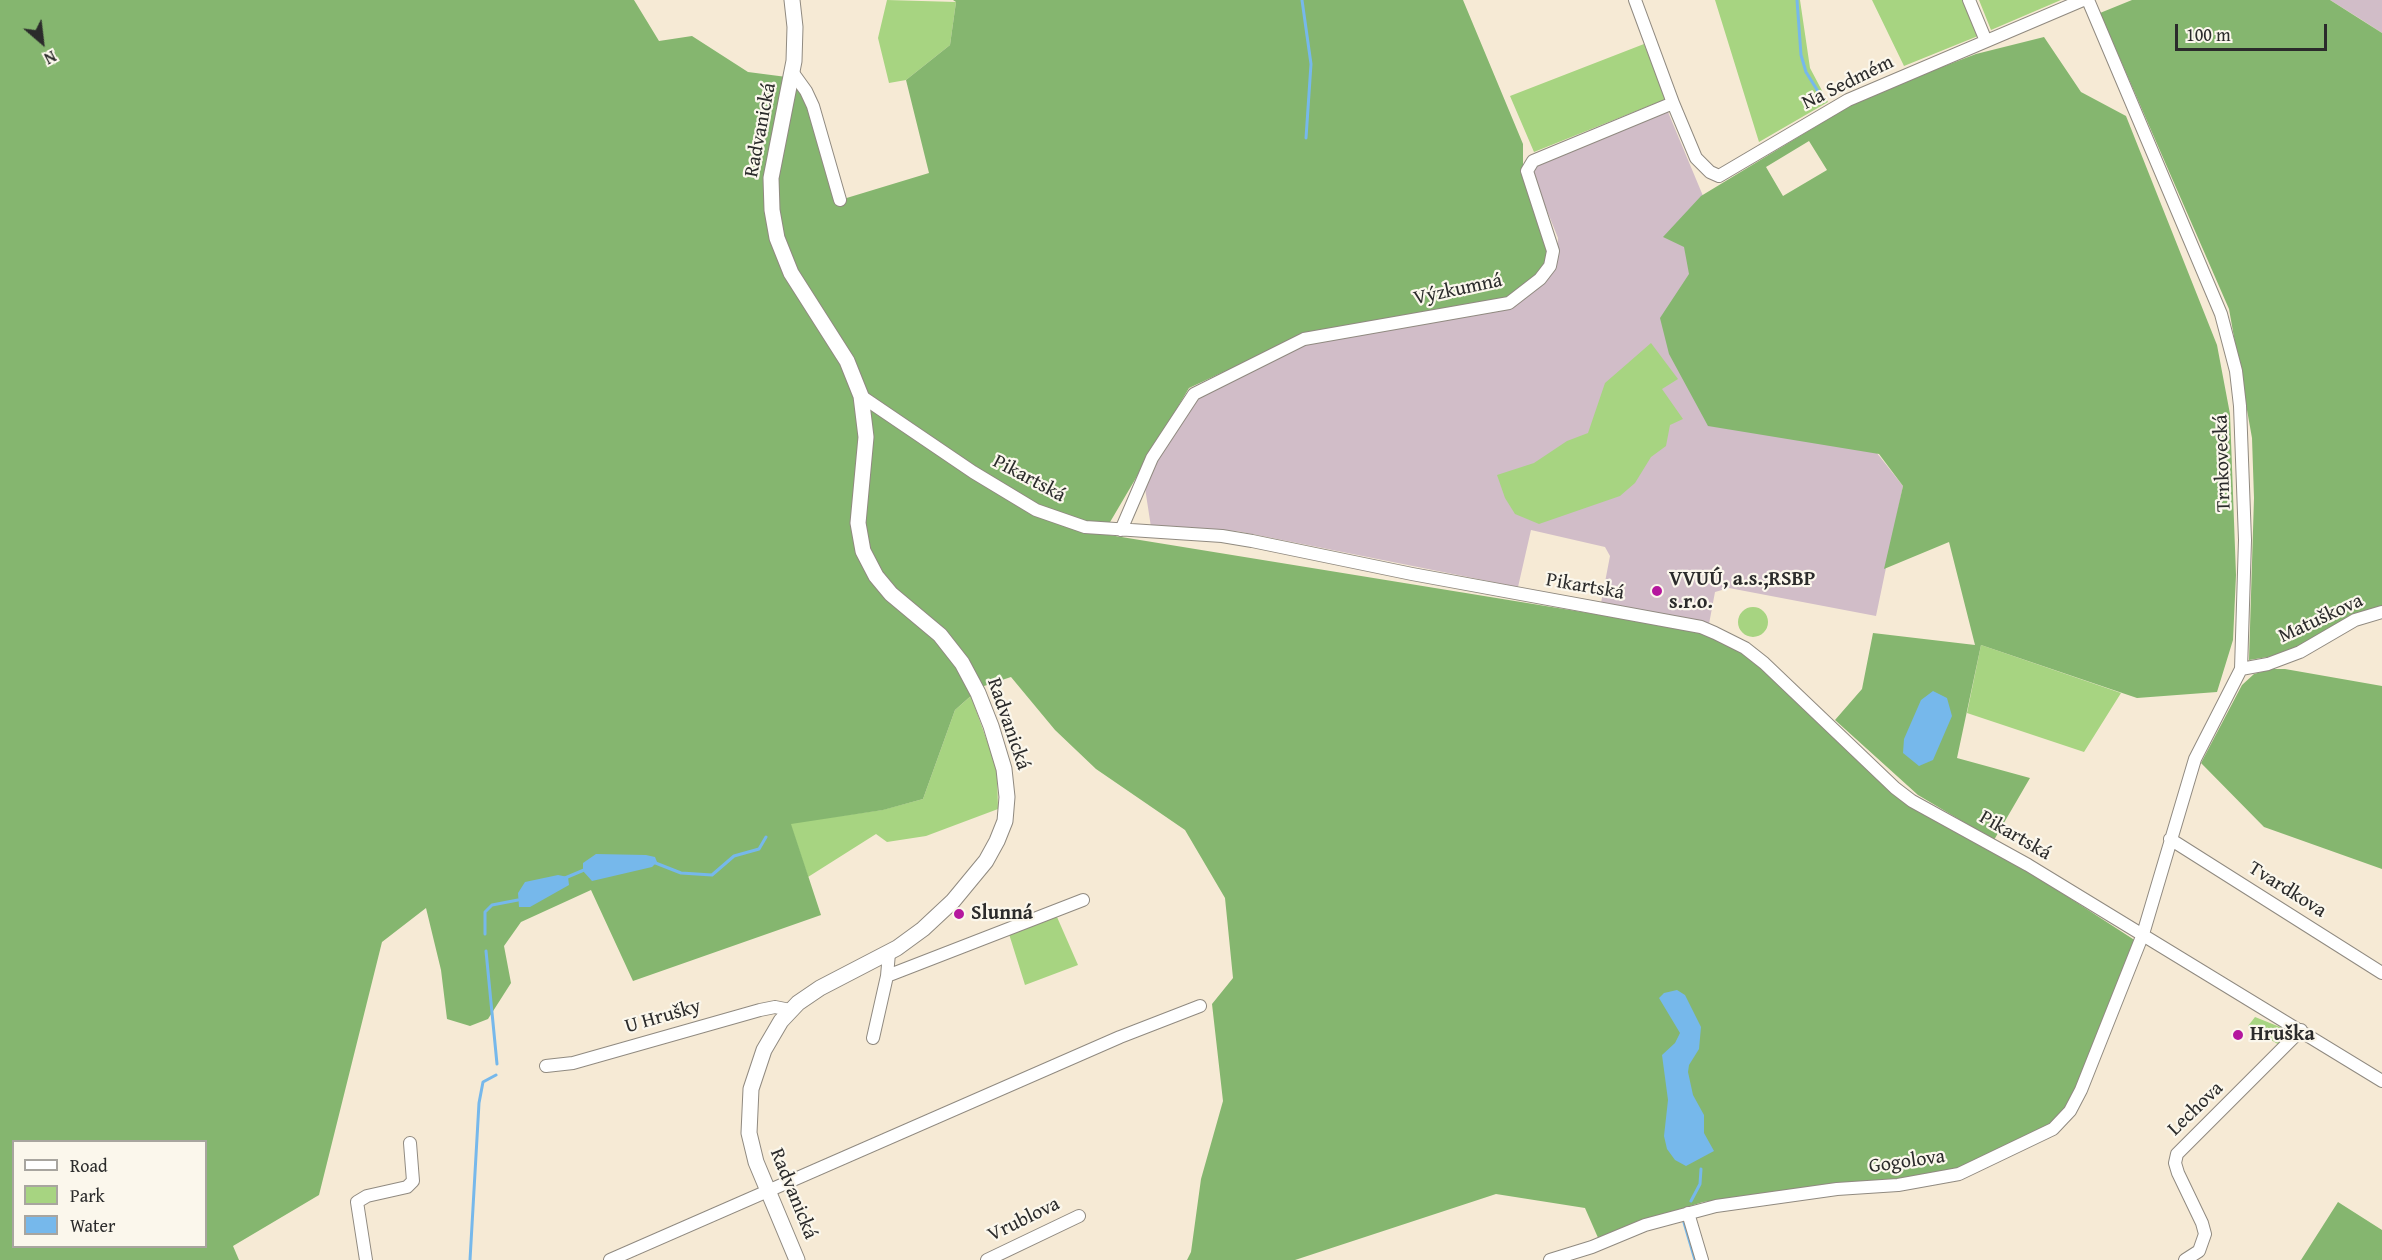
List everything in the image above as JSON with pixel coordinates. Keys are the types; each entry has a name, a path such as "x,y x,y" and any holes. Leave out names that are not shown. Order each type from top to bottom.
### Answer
{"street":[{"name":"Radvanická","path":"792,0 796,41 793,74 771,178 775,229 791,273 848,361 861,396 866,437 858,523 863,551 876,576 891,594 940,635 966,670 991,726 1004,769 1007,797 1003,829 976,874 933,921 889,953 820,988 790,1010 764,1050 753,1082 749,1106 753,1154 797,1260"},
{"path":"1635,0 1673,103"},
{"path":"1969,0 1986,41"},
{"name":"Na Sedmém","path":"1673,103 1695,158 1710,172 1719,176 1848,100 2085,0"},
{"name":"Trnkovecká","path":"2085,0 2221,314 2236,371 2244,438 2245,540 2241,669 2195,759 2143,934"},
{"path":"793,74 806,91 813,106 840,200"},
{"name":"Výzkumná","path":"1121,530 1152,458 1194,394 1304,339 1509,303 1540,279 1552,261 1553,246 1527,171 1533,161 1673,103"},
{"name":"Pikartská","path":"861,396 973,472 1036,510 1085,527 1222,536 1412,574 1701,627 1745,648 1764,663 1895,788 1912,801 2143,934 2381,1079"},
{"name":"Matuškova","path":"2241,669 2268,664 2300,652 2355,620 2382,612"},
{"name":"Tvardkova","path":"2170,839 2382,973"},
{"path":"887,976 1083,900"},
{"name":"Gogolova","path":"1550,1260 1592,1247 1645,1225 1716,1206 1943,1178 1971,1169 2047,1133 2064,1118 2078,1097 2143,934"},
{"path":"873,1038 887,976 889,953"},
{"path":"610,1260 1120,1037 1200,1006"},
{"name":"U Hrušky","path":"546,1066 573,1064 760,1010 775,1007 790,1010"},
{"name":"Lechova","path":"2185,1260 2199,1251 2205,1234 2178,1173 2175,1163 2177,1154 2301,1030"},
{"path":"366,1260 357,1202 367,1196 407,1187 413,1181 410,1143"},
{"path":"1688,1213 1702,1260"},
{"name":"Vrublova","path":"987,1260 1079,1216"}],"shaded area":[{"path":"2330,0 2382,0 2382,33 2362,20"},
{"path":"1668,112 1736,275 1903,486 1876,616 1729,588 1715,592 1709,624 1601,603 1610,556 1605,547 1531,530 1518,587 1237,531 1151,527 1145,488 1146,476 1196,400 1203,393 1304,345 1496,311 1546,279 1557,262 1558,238 1532,173 1537,164"}],"green space":[{"path":"0,0 634,0 659,41 692,36 748,72 802,79 840,200 929,173 906,80 950,45 956,2 953,0 1463,0 1523,144 1523,173 1547,244 1547,259 1537,274 1508,298 1305,334 1189,388 1103,534 1693,630 1728,644 1751,658 1895,796 2011,860 2136,941 2074,1096 2063,1114 2045,1129 1954,1172 1703,1202 1645,1220 1599,1240 1585,1208 1496,1194 1295,1260 1187,1260 1191,1252 1201,1179 1223,1101 1212,1004 1233,978 1225,898 1185,830 1096,769 1055,730 1011,677 981,687 955,710 923,799 883,810 791,824 821,915 633,981 591,890 521,922 504,946 511,983 488,1019 470,1026 447,1019 441,970 426,908 382,942 319,1195 233,1246 239,1260 0,1260"},
{"path":"887,0 956,2 950,45 906,80 889,83 878,38"},
{"path":"1715,0 1800,0 1810,68 1828,102 1759,142"},
{"path":"1872,0 1963,0 1978,36 1904,66"},
{"path":"1979,0 2061,0 1991,30"},
{"path":"2132,0 2330,0 2382,33 2382,608 2298,648 2274,656 2249,660 2254,498 2252,438 2229,309 2100,13"},
{"path":"2044,37 2081,92 2126,116 2217,345 2230,414 2236,575 2233,640 2217,692 2137,698 1981,645 1957,758 2030,778 1994,840 1918,795 1835,720 1862,689 1873,633 1975,645 1949,542 1884,569 1903,486 1879,454 1708,426 1669,354 1660,318 1689,274 1684,247 1663,237 1701,196 1866,96 1976,54","holes":["1809,141 1827,170 1783,196 1766,167"]},
{"path":"1644,44 1666,99 1534,152 1510,96"},
{"path":"1651,343 1678,379 1662,389 1683,419 1670,425 1666,446 1651,457 1635,483 1620,496 1539,524 1515,514 1505,498 1497,475 1534,463 1567,441 1588,433 1605,383"},
{"path":"1753,607 1764,611 1768,622 1764,633 1753,637 1742,633 1738,622 1742,611"},
{"path":"1981,645 2121,693 2084,752 1967,713"},
{"path":"2271,669 2285,669 2382,686 2382,869 2264,827 2201,763 2242,685 2254,674"},
{"path":"971,696 997,769 998,809 926,836 887,842 876,834 808,877 790,823 882,810 923,799 955,710"},
{"path":"1057,917 1078,965 1025,985 1009,934"},
{"path":"2255,1017 2285,1029 2289,1036 2281,1046 2248,1026"},
{"path":"2338,1202 2382,1230 2382,1260 2301,1260"}],"water":[{"path":"1933,691 1947,698 1952,716 1933,760 1919,766 1903,753 1904,739 1921,700"},
{"path":"596,854 646,855 655,857 657,862 652,867 592,881 583,871 583,863"},
{"path":"558,875 568,877 569,885 530,907 519,907 518,893 525,882"},
{"path":"1677,990 1685,995 1701,1027 1699,1049 1689,1065 1688,1072 1693,1095 1704,1115 1704,1133 1714,1151 1686,1166 1675,1160 1667,1149 1664,1136 1668,1100 1662,1055 1675,1043 1680,1033 1659,998 1664,993"}],"waterway":[{"path":"1302,0 1311,64 1306,138"},
{"path":"1797,0 1801,55 1806,72 1819,93"},
{"path":"653,862 681,873 712,875 734,856 759,849 766,837"},
{"path":"565,878 584,870"},
{"path":"485,934 485,912 492,905 518,900"},
{"path":"486,951 497,1064"},
{"path":"470,1260 479,1103 483,1082 496,1075"},
{"path":"1691,1201 1700,1184 1701,1169"},
{"path":"1683,1219 1695,1260"}],"place":[{"name":"VVUÚ, a.s.;RSBP s.r.o.","path":"1657,591"},
{"name":"Slunná","path":"959,914"},
{"name":"Hruška","path":"2238,1035"}]}
